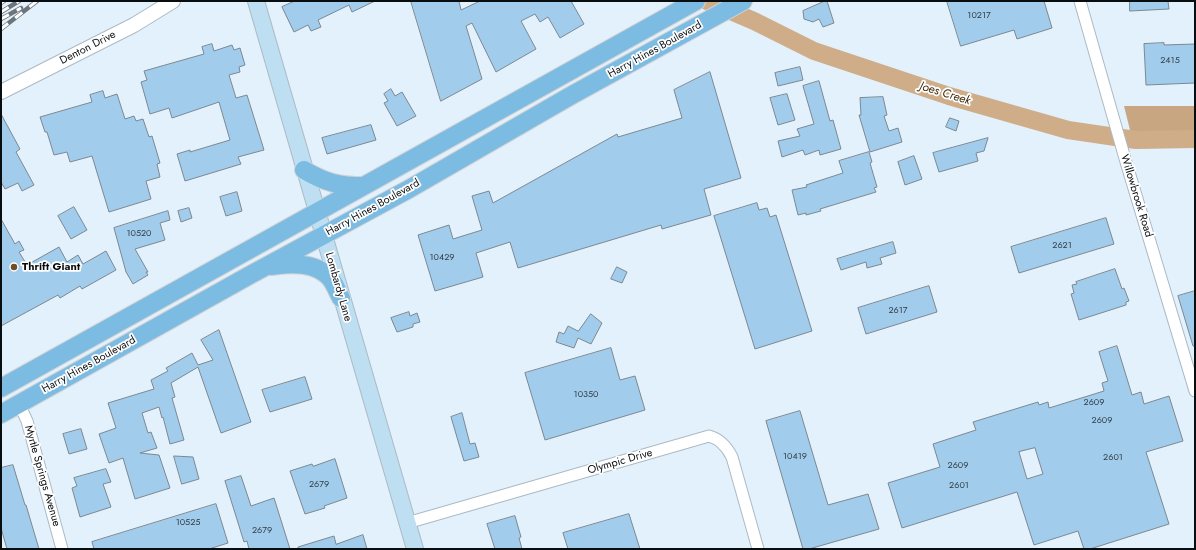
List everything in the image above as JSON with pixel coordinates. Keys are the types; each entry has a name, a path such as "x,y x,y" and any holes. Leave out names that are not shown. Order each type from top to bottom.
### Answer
{"main road":[{"name":"Lombardy Lane","path":"256,1 316,213 415,549"},
{"name":"Harry Hines Boulevard","path":"5,386 696,1"},
{"name":"Harry Hines Boulevard","path":"1,414 264,267 409,189 572,95 743,1"},
{"path":"672,14 684,34"},
{"path":"561,76 572,95"},
{"path":"304,170 332,184 364,186"},
{"path":"264,267 279,264 312,267 329,277 341,298"},
{"path":"5,386 19,404"}],"street":[{"name":"Denton Drive","path":"1,92 134,25 173,1"},
{"name":"Willowbrook Road","path":"1080,1 1126,162 1195,392"},
{"name":"Myrtle Springs Avenue","path":"19,404 27,421 62,549"},
{"name":"Olympic Drive","path":"407,523 709,436 720,441 728,449 732,457 758,549"}],"shaded area":[{"path":"1124,106 1195,106 1195,140 1133,142"}],"building":[{"path":"295,1 375,1 352,12 349,5 318,20 321,27 311,31 308,25 294,32 282,7"},
{"path":"411,1 459,1 461,10 480,1 571,1 584,24 560,38 548,17 540,22 535,14 521,21 536,49 496,72 472,23 466,26 482,79 441,101"},
{"path":"827,1 834,23 823,27 819,19 813,22 804,19 803,11"},
{"path":"947,1 1044,1 1052,28 1017,39 1014,30 961,46"},
{"path":"1130,1 1168,1 1169,9 1130,11"},
{"path":"1164,43 1164,45 1195,44 1195,83 1146,85 1144,44"},
{"path":"212,44 214,51 232,45 234,50 240,48 245,65 239,67 240,72 229,75 236,98 247,95 264,150 238,157 241,164 185,181 177,154 190,150 190,152 230,140 219,102 172,118 169,108 150,114 141,82 147,80 144,71 204,54 202,47"},
{"path":"800,67 803,80 778,86 775,73"},
{"path":"710,72 741,178 704,189 711,215 662,229 661,225 518,268 510,242 476,253 483,277 435,291 418,235 449,225 453,239 482,230 472,196 489,191 493,203 617,134 618,137 682,118 674,90"},
{"path":"819,81 830,121 833,120 841,149 820,155 819,150 805,155 803,150 782,157 778,141 800,136 797,129 814,124 803,86"},
{"path":"391,89 395,96 402,92 416,116 397,126 384,103 388,101 384,94"},
{"path":"103,91 105,98 117,94 125,119 134,116 136,121 143,119 149,137 152,136 160,163 157,164 160,177 146,181 151,199 109,212 92,156 70,162 67,152 54,155 47,132 45,132 40,117 92,102 90,95"},
{"path":"787,94 795,120 778,125 770,98"},
{"path":"883,97 887,115 884,116 889,131 898,128 902,142 870,152 859,115 861,115 860,98"},
{"path":"1,114 20,149 16,152 34,185 22,191 18,183 5,189 1,182"},
{"path":"950,118 959,121 956,131 946,127"},
{"path":"371,125 376,140 327,154 322,138"},
{"path":"988,138 984,151 976,153 978,161 939,172 933,153"},
{"path":"869,152 872,162 870,163 877,187 874,188 876,192 820,209 821,211 806,215 806,213 798,215 792,190 807,187 806,185 843,173 839,161"},
{"path":"914,156 922,179 905,185 898,162"},
{"path":"237,192 242,211 226,216 220,197"},
{"path":"757,203 759,210 767,208 770,217 776,215 812,331 755,349 714,216"},
{"path":"74,207 87,230 71,239 58,216"},
{"path":"189,208 192,218 181,222 178,211"},
{"path":"168,211 170,220 160,223 165,240 135,249 148,272 146,272 148,275 133,284 126,272 114,228"},
{"path":"1106,218 1114,244 1019,273 1011,247"},
{"path":"1,219 15,244 19,241 24,250 19,252 27,265 59,247 67,262 78,255 83,264 106,251 116,270 82,289 80,286 60,298 58,295 1,326"},
{"path":"893,242 896,253 880,258 882,264 867,268 866,262 841,270 837,259"},
{"path":"617,267 627,272 622,283 611,279"},
{"path":"1115,269 1122,289 1124,288 1129,301 1126,302 1126,305 1079,320 1071,294 1074,293 1072,285 1077,284 1076,282"},
{"path":"929,286 937,312 866,334 858,308"},
{"path":"1195,291 1195,346 1193,346 1178,296"},
{"path":"409,312 410,316 417,313 420,322 413,324 413,327 397,332 391,318"},
{"path":"591,314 602,323 591,344 578,338 574,348 556,342 559,332 564,334 568,326 578,331"},
{"path":"219,330 251,422 221,433 198,367 171,383 175,397 172,398 184,440 170,444 159,407 142,413 148,433 151,432 157,448 140,453 159,455 170,488 135,499 123,458 109,463 99,434 116,428 108,403 154,389 151,380 168,371 166,368 192,353 198,365 213,360 201,340"},
{"path":"1117,346 1132,395 1141,392 1144,404 1169,396 1183,441 1146,452 1169,524 1090,549 1084,549 1078,531 1034,545 1017,492 902,528 888,483 940,467 933,444 976,430 973,422 1038,402 1039,405 1048,402 1049,408 1104,391 1102,383 1108,381 1099,352","holes":["1035,448 1043,474 1027,479 1019,452"]},
{"path":"611,348 620,380 635,376 645,410 545,440 525,373"},
{"path":"305,377 312,399 270,412 262,390"},
{"path":"800,411 828,505 868,494 879,529 809,549 803,549 766,421"},
{"path":"462,413 470,444 475,443 479,457 464,461 451,417"},
{"path":"81,429 87,449 69,454 63,434"},
{"path":"174,456 193,457 199,479 182,484"},
{"path":"335,459 347,498 324,506 325,508 305,514 290,471"},
{"path":"13,465 39,549 7,549 1,528 1,468"},
{"path":"106,469 111,482 103,484 111,507 80,517 72,488 77,486 74,478"},
{"path":"241,476 251,506 274,498 290,549 249,549 247,541 244,542 225,481"},
{"path":"216,504 228,543 209,549 94,549 92,542"},
{"path":"629,514 640,549 568,549 563,533"},
{"path":"515,516 521,537 519,538 522,549 495,549 487,524"},
{"path":"363,535 367,549 298,549 298,547 334,536 336,544"}],"waterway":[{"name":"Joes Creek","path":"707,1 754,21 814,51 949,96 1068,130 1136,140 1195,139"}],"railway":[{"path":"1,12 19,1"},
{"path":"1,29 37,1"},
{"path":"1,19 21,8"}],"place":[{"name":"Thrift Giant","path":"14,267"}]}
